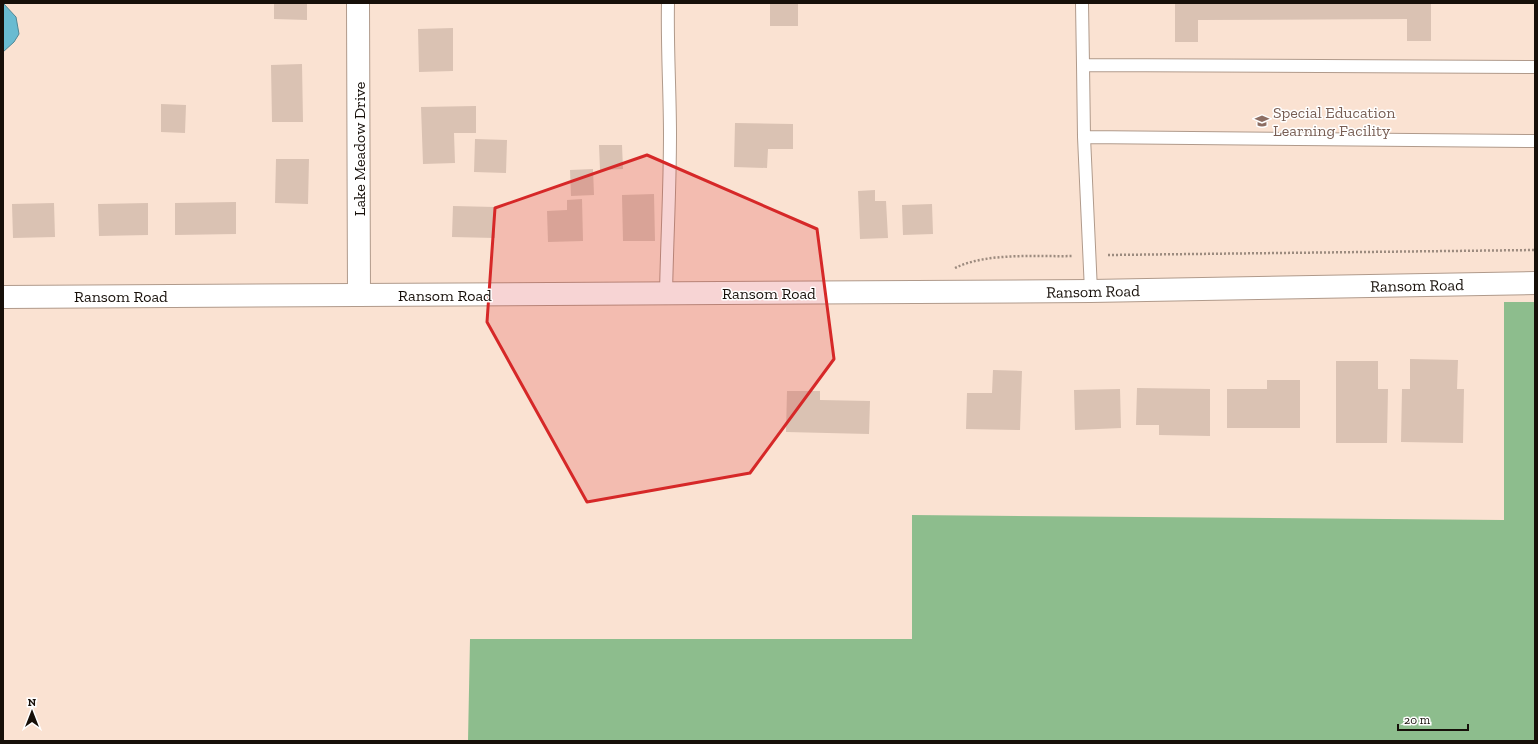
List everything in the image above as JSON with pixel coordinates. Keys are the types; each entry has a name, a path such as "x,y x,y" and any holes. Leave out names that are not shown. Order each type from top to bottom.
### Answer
{"main road":[{"name":"Lake Meadow Drive","path":"358,3 359,295"},
{"name":"Ransom Road","path":"3,297 1091,291 1535,283"}],"lane":[{"path":"666,294 670,202 670,133 667,46 668,3"},
{"path":"1082,3 1084,137 1091,291"},
{"path":"1083,65 1535,67"},
{"path":"1084,137 1535,141"}],"path":[{"path":"950,270 965,263 1020,256 1535,250"}],"highlighted area":[{"path":"647,155 817,229 834,359 750,473 587,502 487,322 495,208"}],"green space":[{"path":"1504,302 1535,302 1535,741 468,741 470,639 912,639 912,515 1504,520"}],"water":[{"path":"3,3 16,17 19,34 14,42 3,52"}],"building":[{"path":"274,3 307,3 307,20 274,19"},
{"path":"770,3 798,3 798,26 770,26"},
{"path":"1175,3 1431,3 1431,41 1407,41 1407,19 1198,20 1198,42 1175,42"},
{"path":"453,28 453,71 419,72 418,29"},
{"path":"302,64 303,122 272,122 271,65"},
{"path":"161,104 186,105 185,133 161,132"},
{"path":"476,106 476,133 454,133 455,163 423,164 421,107"},
{"path":"735,123 793,124 793,149 768,149 767,168 734,167"},
{"path":"475,139 507,140 506,173 474,172"},
{"path":"599,145 622,145 623,169 600,170"},
{"path":"276,159 309,159 308,204 275,203"},
{"path":"593,169 594,195 571,196 570,170"},
{"path":"875,190 875,201 886,201 888,238 860,239 858,191"},
{"path":"654,194 655,241 623,241 622,195"},
{"path":"582,199 583,241 548,242 547,211 567,210 567,200"},
{"path":"236,202 236,234 175,235 175,203"},
{"path":"54,203 55,237 13,238 12,204"},
{"path":"148,203 148,235 99,236 98,204"},
{"path":"932,204 933,234 903,235 902,205"},
{"path":"453,206 495,207 495,238 452,237"},
{"path":"1410,359 1458,360 1457,389 1464,389 1463,443 1401,442 1402,389 1410,389"},
{"path":"1336,361 1378,361 1378,389 1388,389 1387,443 1336,443"},
{"path":"993,370 1022,371 1020,430 966,429 967,393 992,393"},
{"path":"1267,380 1300,380 1300,428 1227,428 1227,389 1267,389"},
{"path":"1137,388 1210,389 1210,436 1159,435 1159,425 1136,425"},
{"path":"1120,389 1121,428 1075,430 1074,390"},
{"path":"787,391 820,391 820,400 870,401 869,434 786,432"}],"place":[{"name":"Special Education Learning Facility","path":"1262,121"}]}
